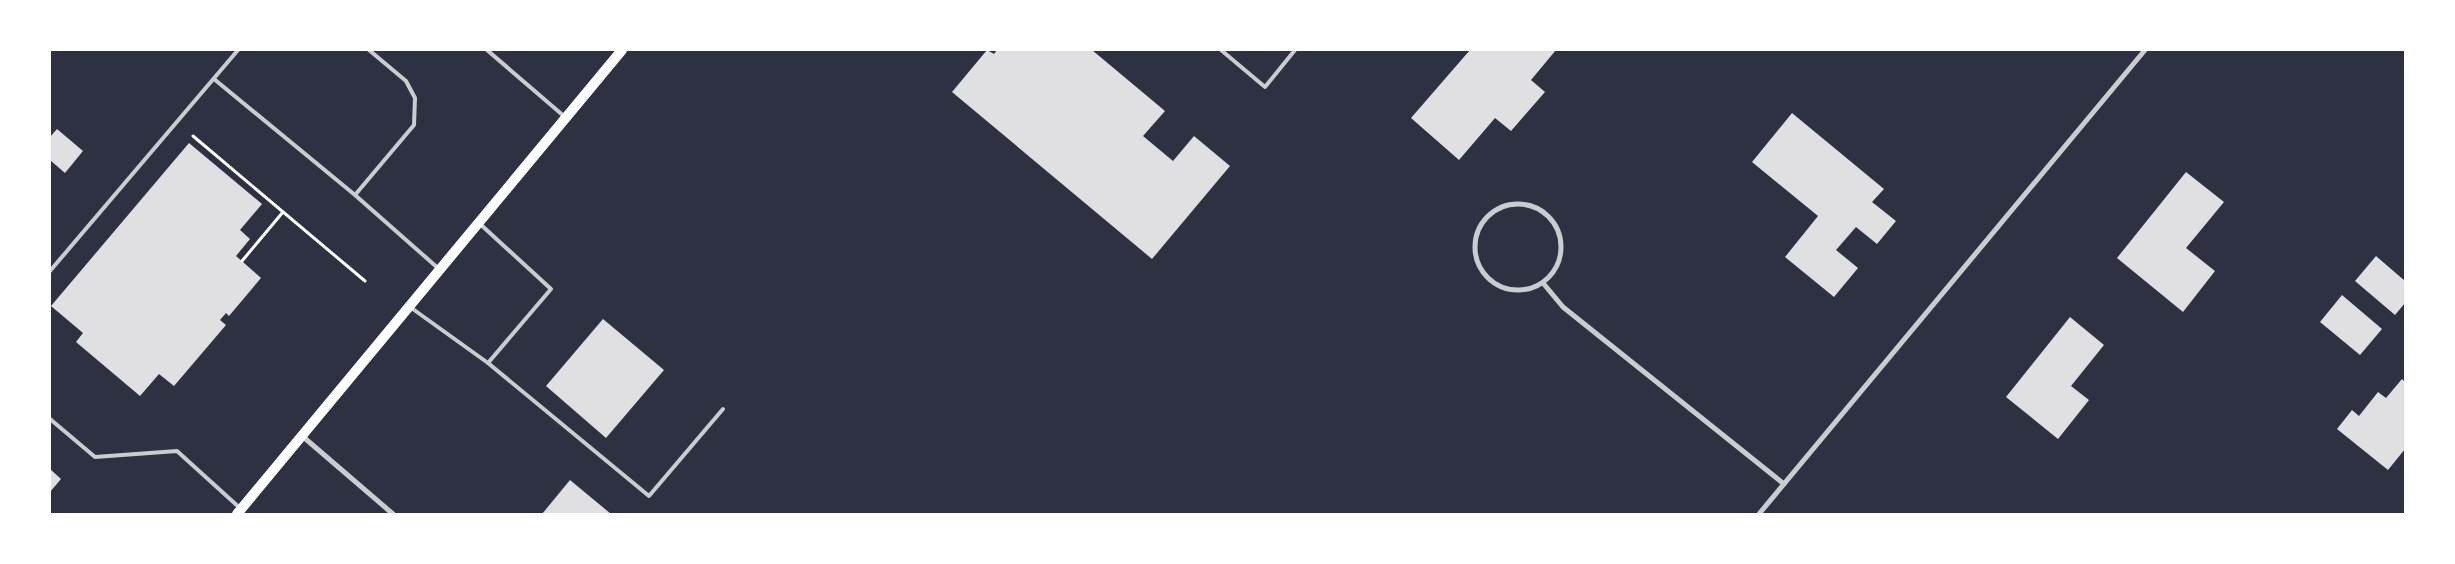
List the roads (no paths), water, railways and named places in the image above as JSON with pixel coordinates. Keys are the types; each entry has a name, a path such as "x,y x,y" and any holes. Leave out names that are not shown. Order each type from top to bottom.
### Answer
{"main road":[{"path":"239,511 622,50"}],"street":[{"path":"1758,514 2145,50"},
{"path":"1522,203 1537,207 1549,216 1558,228 1562,243 1560,258 1554,272 1543,283 1529,289 1515,291 1499,287 1487,278 1478,266 1475,236 1482,222 1493,211 1507,205 1522,203"},
{"path":"1543,283 1562,307 1784,484"},
{"path":"301,435 393,514"}],"lane":[{"path":"50,271 238,50"},
{"path":"355,195 414,125 415,98 406,81 369,50"},
{"path":"487,50 566,118"},
{"path":"1221,50 1265,87 1296,50"},
{"path":"214,79 355,195 439,269"},
{"path":"478,223 551,289 488,363"},
{"path":"409,305 488,363 649,496 722,409"},
{"path":"50,419 95,457 177,451 239,511"}]}
